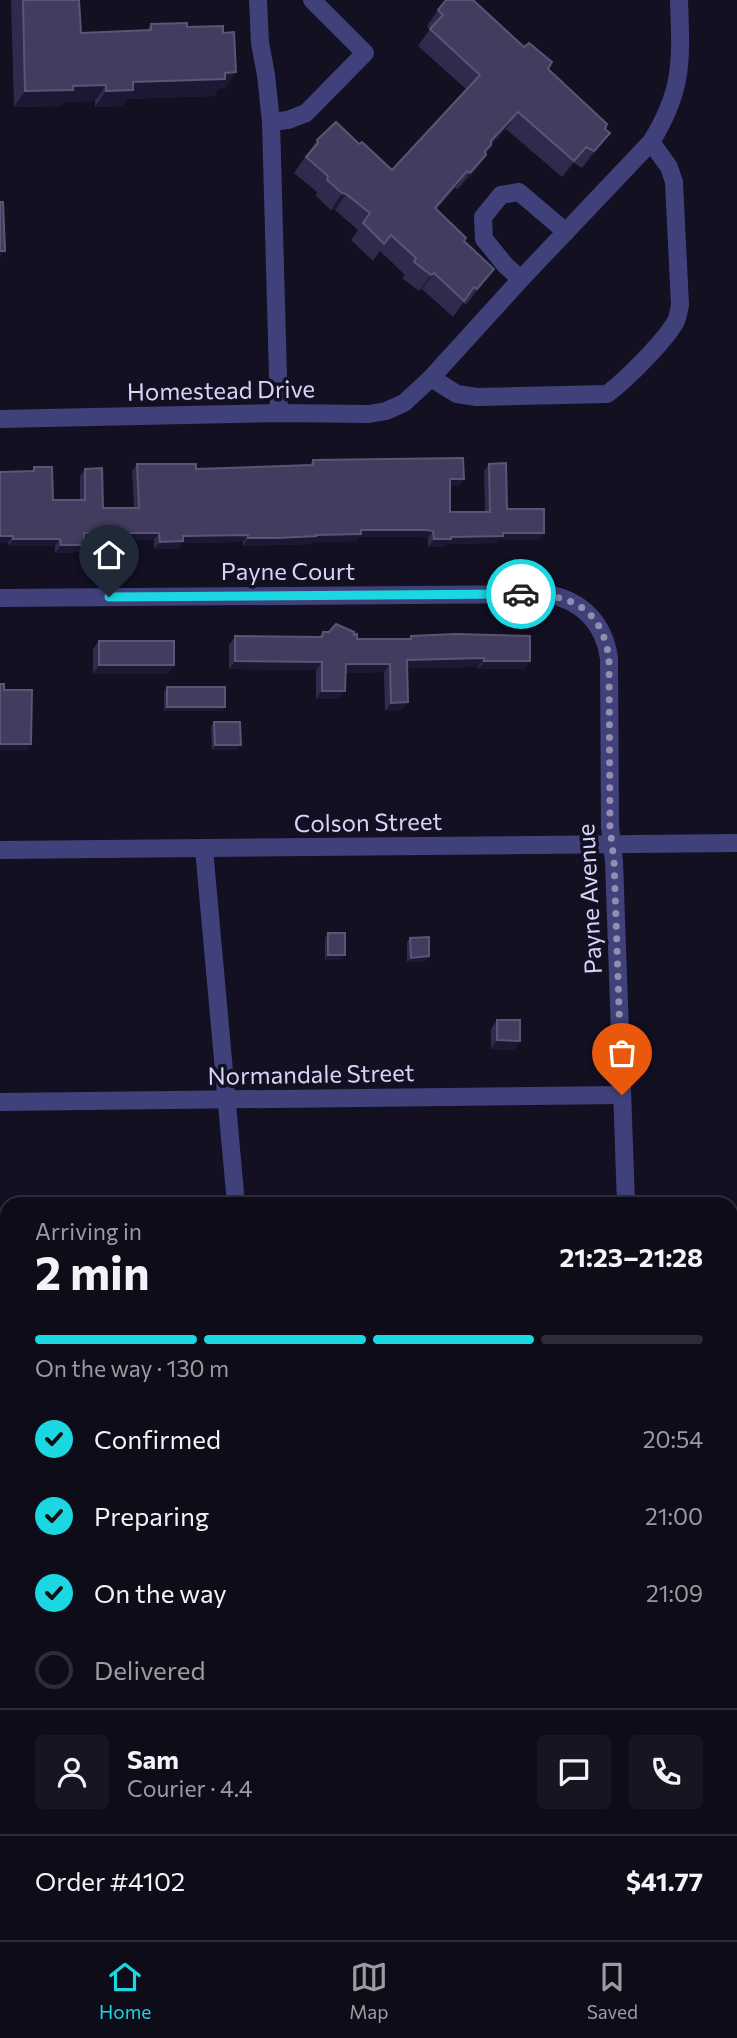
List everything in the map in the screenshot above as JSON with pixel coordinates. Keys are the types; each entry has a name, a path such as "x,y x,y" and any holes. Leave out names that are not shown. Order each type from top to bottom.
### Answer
{"street":[{"path":"258,0 260,43 271,122 279,414"},
{"path":"271,122 288,120 306,113 365,53 312,0"},
{"name":"Homestead Drive","path":"0,419 369,414 386,411 404,402 431,378 651,142 673,99 679,76 679,0"},
{"path":"431,378 457,394 477,397 607,394 620,385 669,330 677,319 680,305 674,182 669,167 651,142"},
{"path":"521,279 506,266 484,239 483,217 501,195 519,192 566,232"},
{"name":"Payne Court","path":"0,598 546,594 560,596 575,603"},
{"name":"Payne Avenue","path":"575,603 595,620 602,632 609,659 611,845 614,861 626,1197"},
{"name":"Colson Street","path":"0,850 737,843"},
{"path":"204,849 235,1197"},
{"name":"Normandale Street","path":"0,1102 622,1095"}],"building":[{"path":"23,0 79,0 81,33 151,30 151,24 223,26 223,33 234,32 236,72 225,73 225,79 133,82 133,90 106,91 106,85 73,86 73,90 25,91"},
{"path":"446,0 473,0 524,47 529,43 552,62 548,69 607,124 605,129 610,133 594,151 586,147 574,161 518,112 491,141 485,151 486,155 470,173 467,171 435,208 494,269 477,289 474,287 464,301 434,273 431,275 414,262 416,258 391,235 384,244 363,223 370,213 327,180 328,176 306,157 318,143 317,140 336,122 392,170 480,75 430,29 443,15 438,10"},
{"path":"0,202 3,202 5,251 0,251"},
{"path":"463,458 464,479 450,479 450,512 490,512 489,464 506,463 507,509 544,509 544,533 503,533 503,536 434,539 433,531 427,530 361,530 361,534 278,538 248,538 248,535 183,536 183,541 160,542 159,533 84,533 84,545 61,545 60,539 13,539 13,536 0,536 0,472 34,471 34,467 52,467 53,500 85,500 85,469 102,468 103,508 139,508 137,464 196,464 196,469 313,465 313,460"},
{"path":"336,624 354,632 354,635 357,634 357,639 411,639 411,636 456,634 530,636 530,661 484,661 484,658 407,660 408,702 391,703 390,664 346,664 345,691 322,691 322,662 235,661 235,636 322,637 323,632 329,632"},
{"path":"99,641 174,641 174,665 99,665"},
{"path":"0,684 4,684 4,690 32,690 31,744 0,744"},
{"path":"167,687 225,687 225,707 167,707"},
{"path":"214,722 240,722 241,745 215,745"},
{"path":"328,933 345,933 345,955 328,955"},
{"path":"429,937 429,956 411,958 410,938"},
{"path":"497,1020 520,1020 520,1041 497,1040"}],"way so far":[{"path":"521,594 560,596 575,603 595,620 607,646 610,827 614,861 622,1095"}],"route":[{"path":"109,597 521,594"}]}
